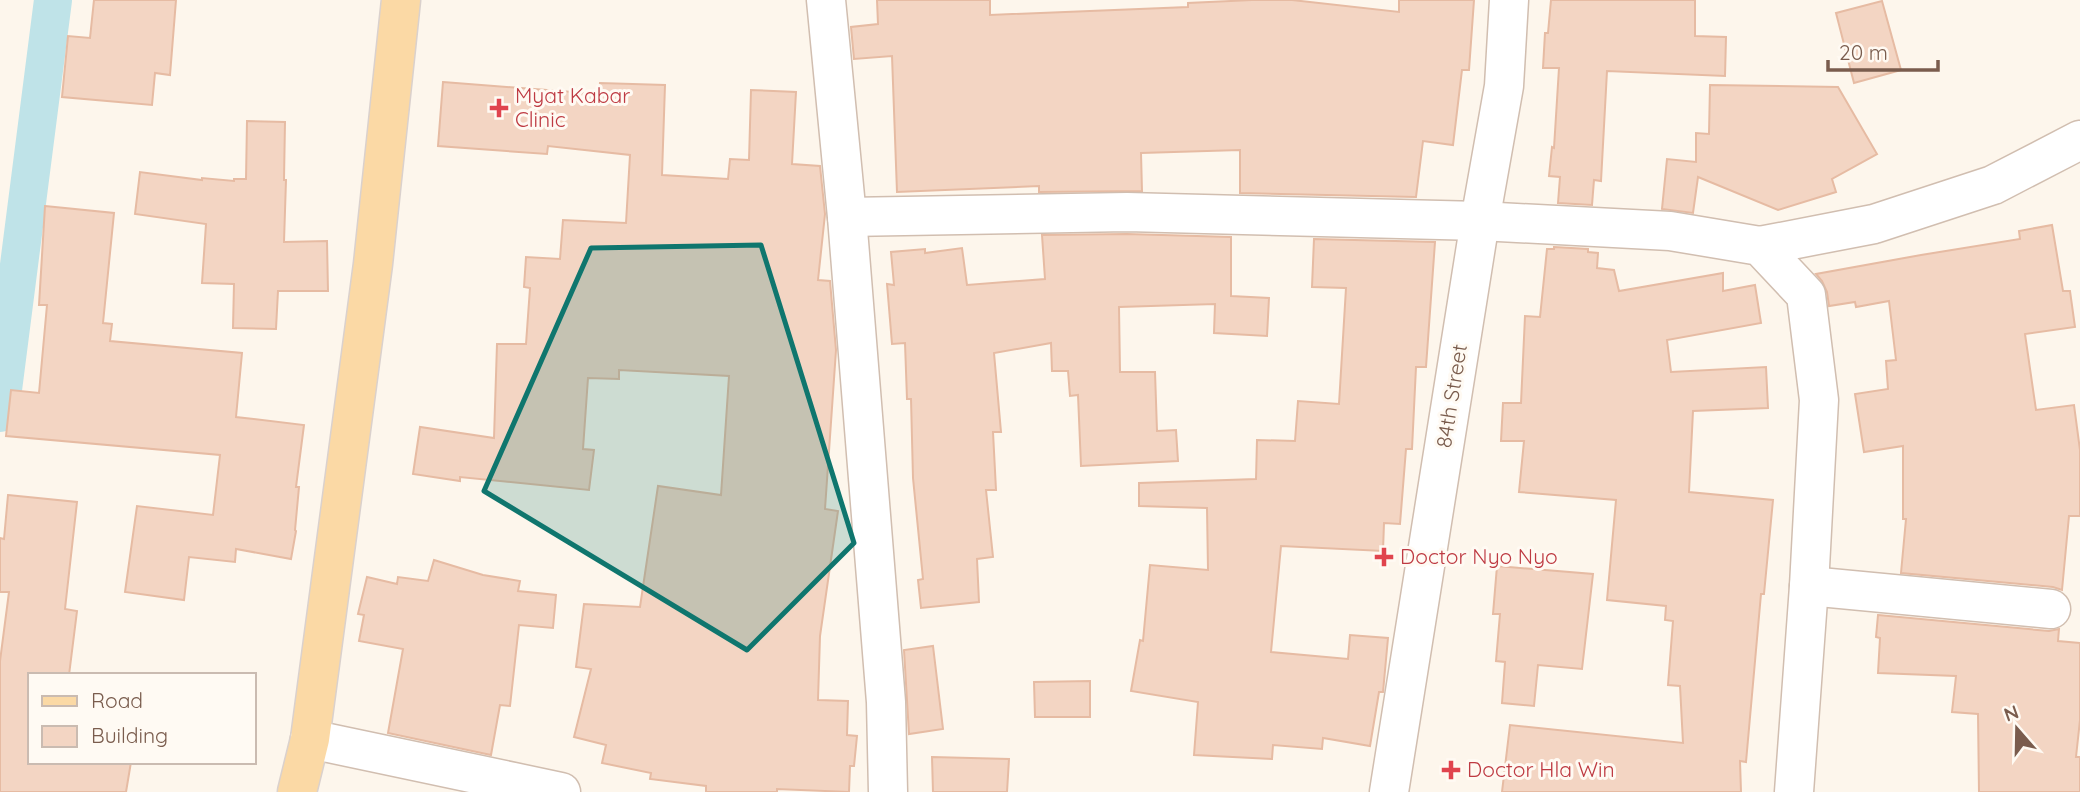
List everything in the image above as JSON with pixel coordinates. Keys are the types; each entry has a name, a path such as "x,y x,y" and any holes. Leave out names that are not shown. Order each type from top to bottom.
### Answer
{"main road":[{"path":"297,792 310,739 373,264 401,0"}],"street":[{"path":"826,0 847,217 886,702 888,792"},
{"name":"84th Street","path":"1389,792 1504,86 1509,0"},
{"path":"847,217 1127,212 1480,221 1670,230 1760,246 1874,224 1980,190 2080,140"},
{"path":"1760,246 1806,295 1819,400 1794,792"},
{"path":"1809,586 2051,609"},
{"path":"310,739 561,792"}],"highlighted area":[{"path":"761,245 854,543 747,650 484,491 591,248"}],"building":[{"path":"94,0 176,0 170,75 155,73 152,105 62,97 68,36 90,38"},
{"path":"877,0 990,0 990,15 1188,7 1188,3 1252,0 1292,0 1399,12 1399,0 1474,0 1469,70 1462,70 1453,145 1423,141 1416,197 1240,193 1240,150 1141,153 1142,191 1039,192 1039,186 897,192 892,56 854,59 851,27 878,24"},
{"path":"1551,0 1695,0 1695,36 1726,37 1725,76 1607,71 1601,181 1594,180 1592,205 1558,203 1560,177 1549,176 1552,147 1554,148 1559,68 1543,68 1545,33 1548,33"},
{"path":"1882,1 1901,70 1854,83 1836,13"},
{"path":"443,82 599,94 600,83 665,85 662,175 728,179 730,159 749,160 751,90 796,92 792,164 820,166 825,214 818,280 830,281 836,350 825,509 838,511 820,636 818,700 848,701 847,735 857,736 854,766 850,766 849,792 777,789 777,792 706,792 706,786 650,779 651,773 602,763 606,745 574,737 591,669 576,667 584,604 640,607 658,486 721,495 729,376 619,370 619,379 588,378 583,449 594,450 589,490 460,477 460,481 413,474 420,427 494,438 497,344 526,344 530,288 524,287 526,257 560,259 563,220 626,223 630,155 548,146 547,154 438,146"},
{"path":"1710,85 1838,87 1877,154 1832,179 1836,192 1778,210 1698,177 1693,213 1662,209 1667,159 1696,162 1696,133 1709,134"},
{"path":"247,121 285,122 284,242 327,241 328,291 278,291 276,329 233,328 234,284 202,283 206,224 135,214 140,172 202,180 246,179"},
{"path":"45,206 114,213 103,323 112,324 110,341 242,353 236,417 304,425 296,487 299,487 296,531 291,559 236,549 235,562 189,557 184,600 125,592 137,506 213,515 220,455 6,436 11,390 39,393 47,305 39,305"},
{"path":"2052,225 2063,291 2070,291 2075,327 2025,334 2036,410 2074,405 2080,450 2080,516 2069,516 2062,590 1901,573 1906,519 1903,519 1903,446 1864,452 1855,394 1888,389 1886,361 1896,360 1889,301 1856,307 1855,302 1829,306 1827,292 1816,274 2020,239 2019,231"},
{"path":"1042,235 1231,237 1231,296 1269,298 1267,336 1214,333 1215,304 1119,307 1120,372 1155,372 1157,431 1176,430 1178,461 1081,466 1078,395 1070,396 1068,371 1052,371 1051,343 994,353 1001,432 993,432 996,490 986,490 993,557 977,559 979,602 921,608 918,580 923,579 913,478 911,399 907,399 905,343 892,344 887,284 894,285 891,252 925,249 925,253 962,248 967,285 1045,279"},
{"path":"1314,239 1435,242 1426,367 1416,367 1412,449 1406,449 1400,524 1384,523 1383,551 1281,546 1271,652 1348,659 1350,635 1388,638 1383,692 1379,692 1370,746 1323,738 1322,749 1273,745 1272,759 1194,755 1198,702 1131,691 1140,640 1143,641 1150,565 1208,570 1207,508 1139,506 1139,483 1256,479 1257,440 1295,441 1298,401 1339,404 1346,288 1312,287"},
{"path":"1547,249 1588,249 1588,252 1598,253 1597,268 1614,270 1619,291 1723,273 1723,291 1755,285 1761,323 1667,340 1671,372 1766,367 1768,408 1693,411 1689,492 1773,500 1764,594 1761,594 1746,762 1740,761 1741,792 1502,792 1510,725 1683,743 1680,686 1668,685 1673,621 1665,620 1666,606 1607,600 1616,500 1519,492 1524,441 1501,441 1503,403 1521,403 1525,316 1540,317"},
{"path":"8,495 77,502 65,609 77,611 69,673 28,673 28,764 131,764 126,792 0,792 0,661 9,592 0,592 0,538 4,539"},
{"path":"434,560 483,575 520,581 518,591 556,595 553,628 519,625 510,706 500,705 491,755 388,733 403,649 359,641 364,615 358,614 367,577 397,584 398,577 428,581"},
{"path":"1497,566 1593,574 1582,669 1538,665 1534,706 1502,703 1505,662 1496,661 1500,614 1493,614"},
{"path":"1878,615 2049,631 2059,629 2058,641 2080,643 2080,720 2076,757 2080,757 2080,792 1979,792 1978,714 1952,712 1956,676 1878,673"},
{"path":"933,646 943,729 909,734 904,650"},
{"path":"1090,681 1090,717 1035,717 1034,682"},
{"path":"932,757 1009,759 1007,792 933,792"}],"waterway":[{"path":"0,413 53,0"}],"place":[{"name":"Myat Kabar Clinic","path":"499,108"},
{"name":"Doctor Nyo Nyo","path":"1384,557"},
{"name":"Doctor Hla Win","path":"1451,770"}]}
